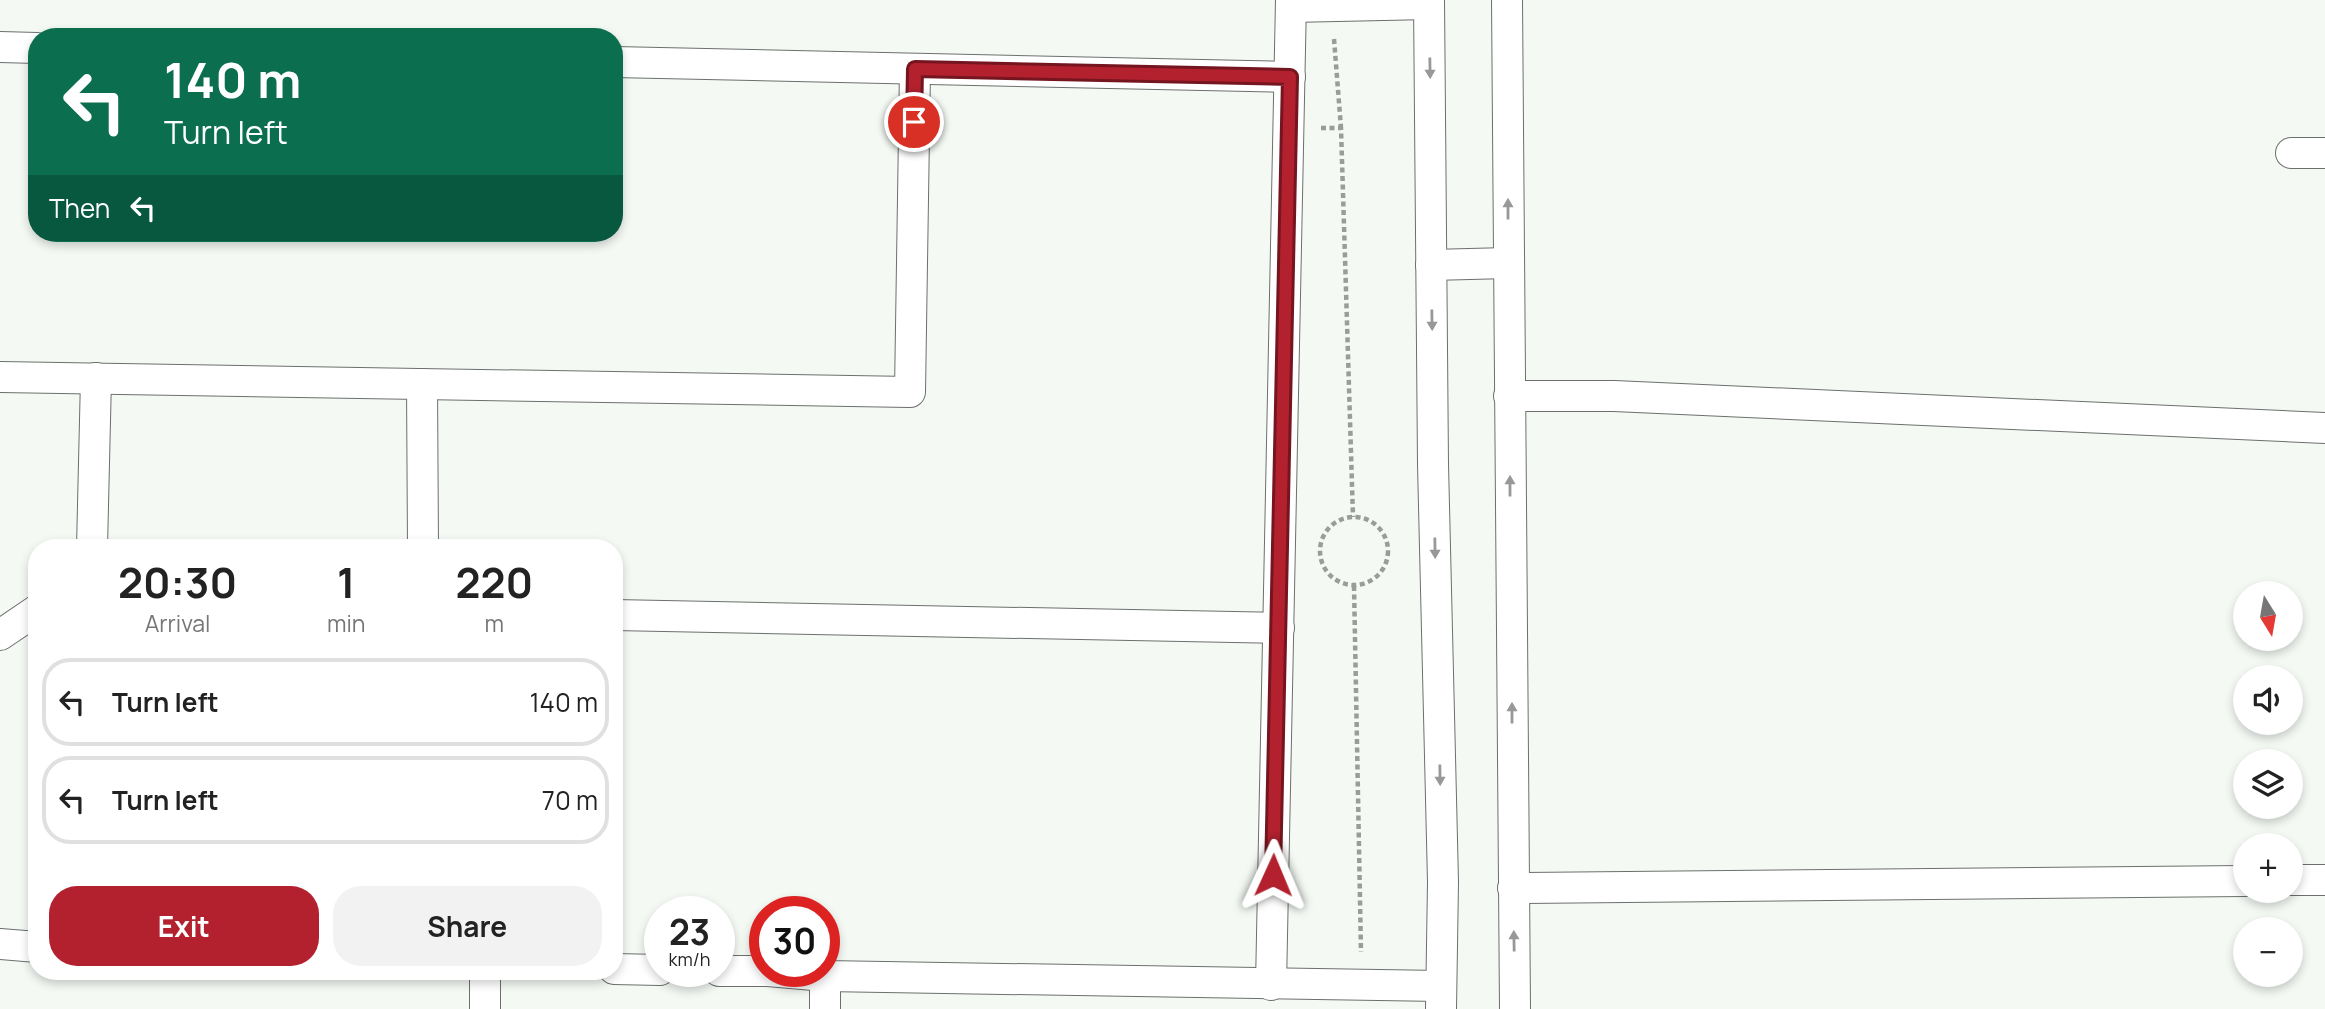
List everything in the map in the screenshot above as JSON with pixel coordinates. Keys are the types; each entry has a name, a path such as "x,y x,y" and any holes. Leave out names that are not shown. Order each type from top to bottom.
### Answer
{"street":[{"path":"1507,0 1515,1009"},
{"path":"840,976 1271,985 1361,986 1441,997 1443,882 1429,2 1331,6 1291,3 1271,985"},
{"path":"0,47 28,48"},
{"path":"623,62 1290,77"},
{"path":"0,377 910,392 915,69"},
{"path":"2291,153 2325,153"},
{"path":"1432,265 1508,263"},
{"path":"92,539 96,378"},
{"path":"422,384 423,539"},
{"path":"1509,396 1614,396 2325,428"},
{"path":"623,615 1279,628"},
{"path":"0,635 28,616"},
{"path":"2303,880 2325,880"},
{"path":"1513,888 2233,881"},
{"path":"0,944 28,946"},
{"path":"623,969 644,970"},
{"path":"485,980 485,1009"},
{"path":"825,987 825,1009"}],"path":[{"path":"1331,6 1340,128 1353,517"},
{"path":"1290,128 1340,128"},
{"path":"1353,517 1366,519 1377,526 1385,537 1388,550 1378,575 1368,582 1354,586 1341,583 1330,576 1322,565 1319,552 1329,527 1339,520 1353,517"},
{"path":"1354,586 1361,986"}],"route":[{"path":"914,122 915,69 1290,77 1273,875"}]}
